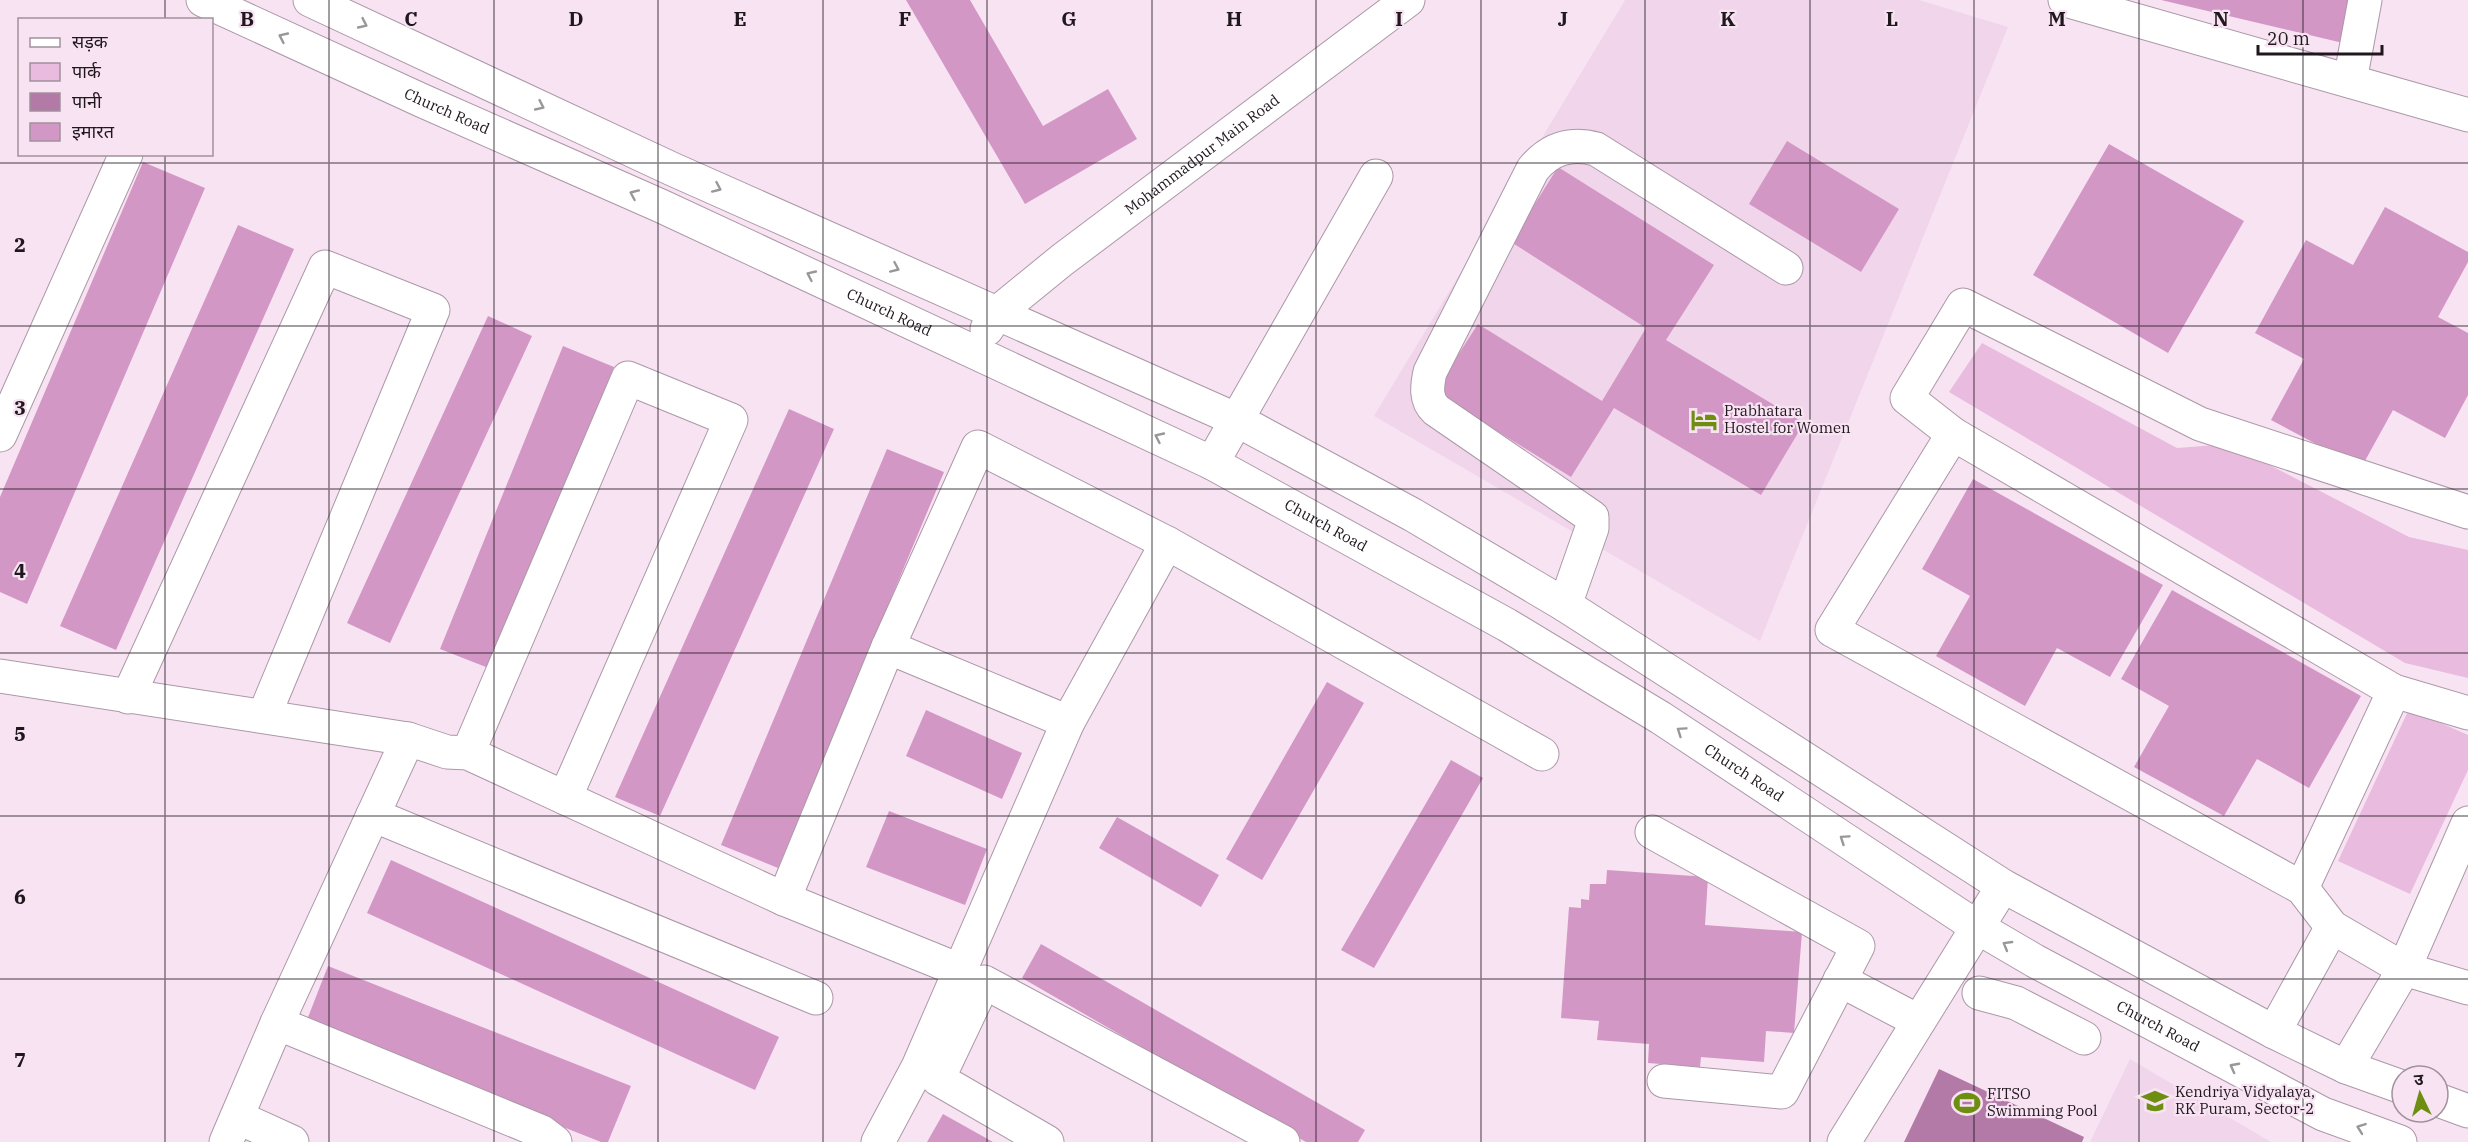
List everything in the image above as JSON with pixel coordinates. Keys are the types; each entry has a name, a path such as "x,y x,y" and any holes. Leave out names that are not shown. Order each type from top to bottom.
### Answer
{"street":[{"name":"Church Road","path":"203,0 423,101 662,206 975,350 1212,463 1507,625 1661,717 1977,927 2035,961 2323,1114 2400,1142"},
{"path":"310,0 672,169 1235,419 1413,515 1565,605 2002,886 2274,1032 2346,1067 2390,1083"},
{"name":"Mohammadpur Main Road","path":"997,313 1062,260 1408,0"},
{"path":"2350,81 2365,0"},
{"path":"2083,3 2468,115"},
{"path":"1565,605 1592,528 1592,517 1436,410 1431,405 1427,394 1430,372 1533,169 1543,157 1562,148 1573,145 1596,149 1786,268"},
{"path":"0,435 125,156"},
{"path":"1212,463 1235,419 1376,176"},
{"path":"128,697 325,267 433,310 264,716"},
{"path":"2468,512 2200,424 1963,305 1907,398 1953,434 2394,692 2468,713"},
{"path":"975,350 997,313"},
{"path":"468,753 628,378 731,420 566,798"},
{"path":"1953,434 1832,630 2302,888 2332,927 2404,969 2468,988"},
{"path":"784,899 888,647 978,447 1167,543 1542,754"},
{"path":"878,1142 960,991 1068,722 1167,543"},
{"path":"888,647 1068,722"},
{"path":"0,676 408,739 447,752 468,753 784,899 960,991 984,982 1283,1142"},
{"path":"2302,888 2394,692"},
{"path":"292,1142 232,1129 277,1023 408,739"},
{"path":"373,815 816,998"},
{"path":"2346,1067 2404,969 2468,823"},
{"path":"1652,832 1858,946 1782,1092 1664,1081"},
{"path":"1844,1142 2002,886"},
{"path":"2274,1032 2332,927"},
{"path":"2016,1003 2035,961"},
{"path":"1840,980 1918,1021"},
{"path":"960,991 938,1079 1047,1142"},
{"path":"1979,993 2016,1003 2084,1038"},
{"path":"277,1023 542,1132 555,1142"},
{"path":"2450,1104 2468,1111"}],"shaded area":[{"path":"1625,0 1919,0 2008,27 1760,641 1374,416"},
{"name":"Kendriya Vidyalaya, RK Puram, Sector-2","path":"2130,1059 2271,1142 2090,1142"}],"green space":[{"path":"1982,343 2177,448 2229,444 2409,537 2468,550 2468,678 2405,663 1949,392"},
{"path":"2409,709 2468,735 2468,770 2410,894 2338,861"}],"water":[{"name":"FITSO Swimming Pool","path":"1939,1069 2084,1137 2082,1142 1904,1142"}],"building":[{"path":"906,0 970,0 1043,126 1108,89 1137,139 1025,204"},
{"path":"2161,0 2352,0 2343,43"},
{"path":"1787,141 1899,209 1861,272 1749,204"},
{"path":"2109,144 2244,221 2168,353 2033,275"},
{"path":"143,162 205,188 27,604 0,592 0,497"},
{"path":"1558,167 1714,265 1666,340 1804,423 1761,495 1614,408 1571,477 1434,392 1478,324 1602,401 1646,328 1511,242"},
{"path":"2385,207 2468,252 2468,262 2438,317 2468,333 2468,395 2445,438 2393,410 2361,468 2271,420 2304,359 2255,333 2306,240 2353,265"},
{"path":"238,225 294,249 116,650 60,626"},
{"path":"488,316 532,336 390,643 347,623"},
{"path":"563,346 614,367 491,669 440,649"},
{"path":"789,409 834,429 660,816 615,797"},
{"path":"887,449 944,472 778,868 721,845"},
{"path":"1973,479 2163,585 2110,677 2057,648 2025,706 1936,656 1970,596 1922,569"},
{"path":"2172,590 2361,696 2309,788 2257,759 2224,816 2134,767 2169,706 2121,679"},
{"path":"1327,682 1364,703 1262,880 1226,859"},
{"path":"926,710 1022,753 1002,799 906,756"},
{"path":"1451,760 1483,778 1374,968 1341,950"},
{"path":"889,811 987,849 965,905 866,867"},
{"path":"1117,817 1219,875 1201,907 1099,848"},
{"path":"391,860 779,1037 755,1090 367,913"},
{"path":"1607,870 1708,877 1705,925 1802,932 1794,1033 1766,1031 1764,1062 1701,1057 1700,1067 1648,1063 1649,1044 1597,1040 1599,1021 1561,1018 1569,907 1581,908 1581,899 1589,900 1590,884 1606,884"},
{"path":"1041,944 1365,1130 1358,1142 1306,1142 1022,978"},
{"path":"328,966 631,1086 608,1142 601,1142 305,1025"},
{"path":"943,1114 993,1142 927,1142"}],"place":[{"name":"Prabhatara Hostel for Women","path":"1704,420"},
{"name":"Kendriya Vidyalaya, RK Puram, Sector-2","path":"2155,1101"},
{"name":"FITSO Swimming Pool","path":"1967,1103"}]}
